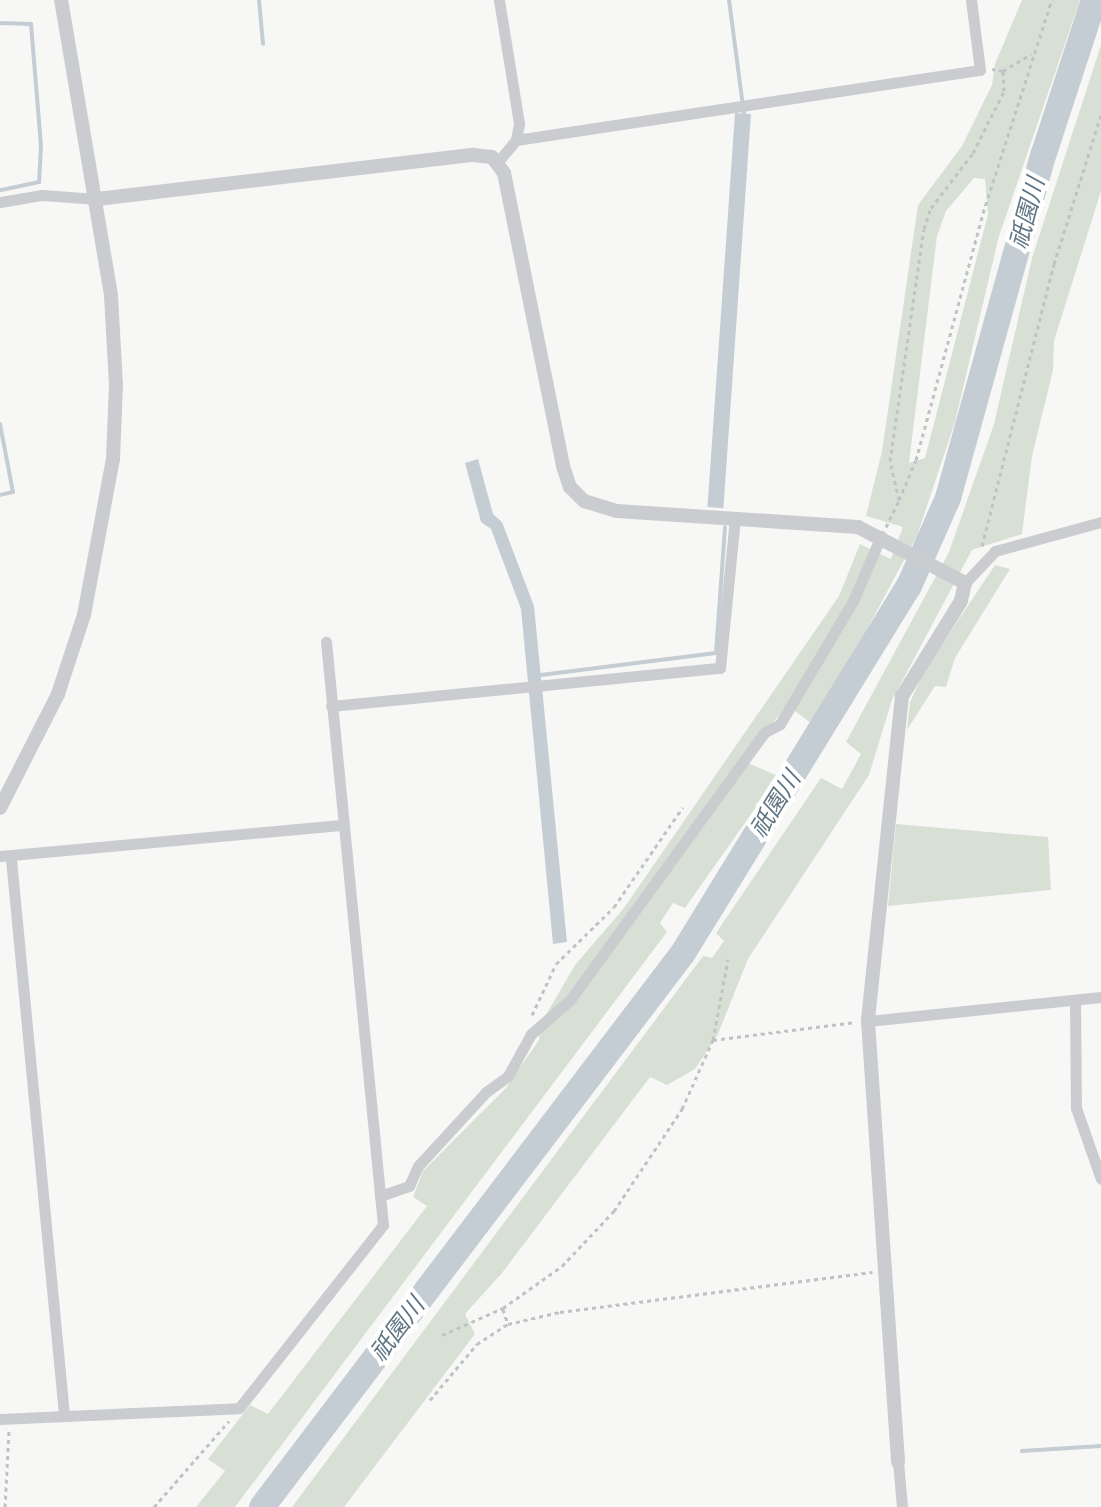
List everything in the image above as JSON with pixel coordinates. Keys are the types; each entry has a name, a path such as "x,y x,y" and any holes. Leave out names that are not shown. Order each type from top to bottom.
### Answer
{"street":[{"path":"0,808 58,694 101,548 113,459 116,385 97,199 61,0"},
{"path":"499,0 518,106 516,140 499,160"},
{"path":"516,140 980,70 971,0"},
{"path":"0,202 42,195 97,199 473,155 499,160"},
{"path":"499,160 570,487 597,508 836,524 881,536 962,580"},
{"path":"331,706 720,668 735,518"},
{"path":"902,1507 868,1021 902,696 961,601 962,580 984,557 1101,522"},
{"path":"380,1196 409,1186 418,1166 486,1092 508,1076 531,1034 570,1000 765,732 780,724 853,601 881,536"},
{"path":"5,1419 239,1408 383,1225 341,825 326,642"},
{"path":"64,1414 6,858 341,825"},
{"path":"868,1021 1101,997"},
{"path":"1075,1000 1076,1108 1101,1179"}],"path":[{"path":"881,536 916,460 1033,53 1052,0"},
{"path":"980,70 1003,71 1033,53"},
{"path":"899,500 890,461 924,229 931,208 973,153 1004,91 1003,71"},
{"path":"984,557 981,542 1054,264 1101,115"},
{"path":"531,1034 530,1021 556,964 614,907 683,807"},
{"path":"442,1335 503,1308 562,1266 614,1211 682,1109 713,1040 728,959"},
{"path":"713,1040 868,1021"},
{"path":"430,1400 477,1344 508,1324 560,1312 884,1271"},
{"path":"503,1308 508,1324"},
{"path":"154,1507 239,1408"},
{"path":"5,1419 5,1507"}],"shaded area":[{"path":"1022,0 1080,0 999,236 955,422 917,536 815,726 788,706 739,759 778,776 685,908 673,903 660,923 667,932 235,1507 196,1507 225,1471 208,1459 250,1405 268,1414 427,1206 413,1197 423,1171 506,1088 539,1040 540,1025 575,965 624,908 839,596 860,544 891,559 903,527 866,516 882,451 918,205 962,146 992,85 995,64","holes":["974,178 985,179 988,214 925,458 909,463 937,236 946,211"]},
{"path":"1101,45 1101,191 1054,341 1053,370 1032,456 1022,534 972,550 892,700 869,775 748,959 718,1034 695,1069 667,1085 650,1077 502,1273 465,1314 475,1334 344,1507 292,1507 703,956 712,958 724,941 716,933 821,778 842,789 861,754 846,742 949,552 994,424 1032,258"},
{"path":"735,113 751,114 723,508 707,507"},
{"path":"478,459 493,514 502,522 534,606 567,942 553,944 521,609 491,529 481,522 465,463"},
{"path":"995,565 1010,569 955,658 946,687 935,686 907,730 910,702 925,670"},
{"path":"896,824 1048,837 1051,890 888,906"}],"waterway":[{"path":"259,0 263,44"},
{"path":"729,0 744,114"},
{"name":"祇園川","path":"262,1507 683,953 909,586 948,498 1044,153 1094,0"},
{"path":"0,23 31,24 41,146 39,182 0,190"},
{"path":"0,424 13,492 0,495"},
{"path":"541,675 716,653 725,527"},
{"path":"1022,1451 1101,1446"}]}
